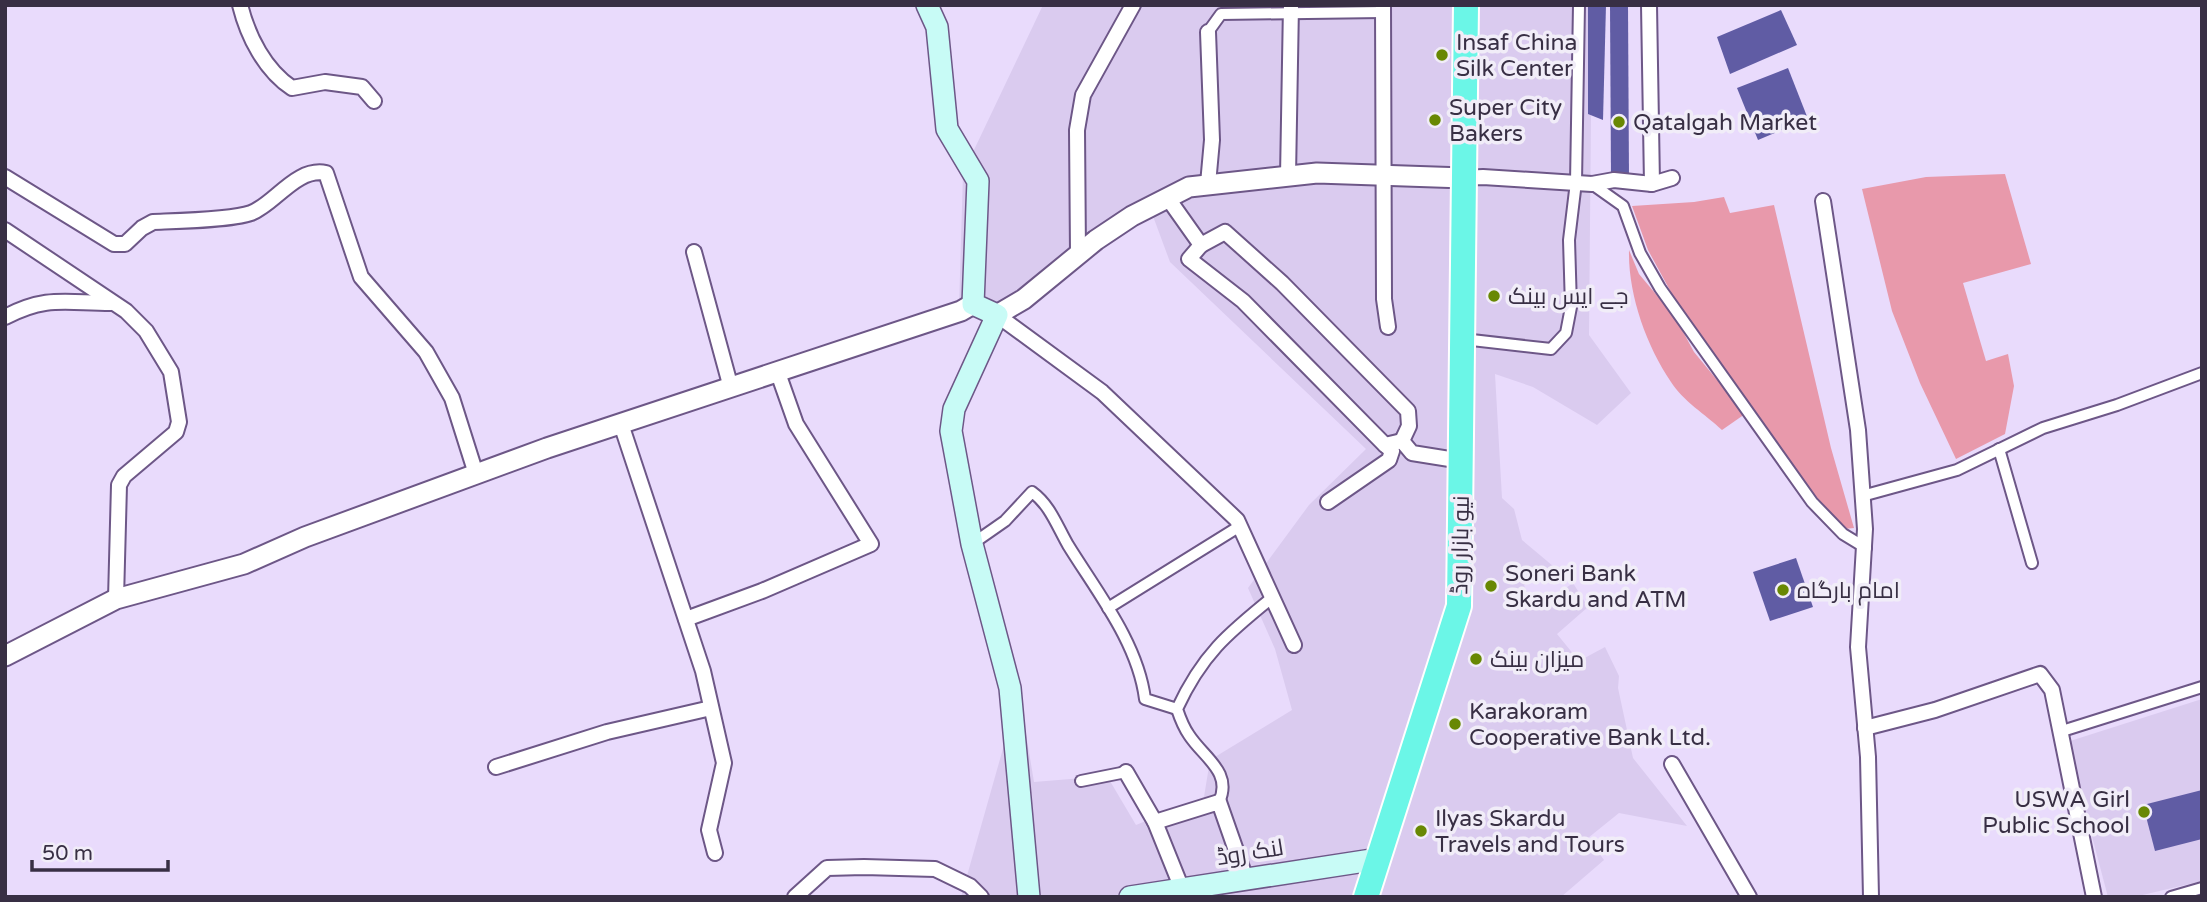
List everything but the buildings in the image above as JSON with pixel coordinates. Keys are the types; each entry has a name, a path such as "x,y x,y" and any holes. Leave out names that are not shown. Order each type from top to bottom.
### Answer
{"highway":[{"name":"نیو بازار روڈ","path":"1366,897 1459,606 1466,5"}],"main road":[{"path":"927,5 937,27 947,129 978,181 973,304 997,315 954,409 951,431 972,544 1010,688 1029,897"},
{"name":"لنک روڈ","path":"1130,897 1378,859"}],"street":[{"path":"240,5 263,61 281,81 292,88 324,82 362,87 374,101"},
{"path":"1078,254 1077,130 1083,95 1133,5"},
{"path":"1463,339 1551,349 1566,333 1571,307 1569,240 1576,182 1579,5"},
{"path":"1649,5 1652,184"},
{"path":"1208,184 1212,140 1208,32 1221,14 1383,8 1384,299 1388,327"},
{"path":"1288,176 1290,10"},
{"path":"5,177 114,244 125,244 153,222 252,213 278,191 316,171 326,173 361,276 426,352 452,398 476,474"},
{"path":"1294,645 1240,526 1102,392 997,315 1024,299 1078,254 1167,197 1189,187 1317,173 1383,177 1483,177 1592,184 1614,180 1652,184 1672,178"},
{"path":"1592,184 1623,206 1640,253 1685,326 1812,502 1843,534 1866,548"},
{"path":"1167,197 1201,245"},
{"path":"1823,201 1858,430 1866,548 1858,648 1872,830 1871,897"},
{"path":"5,230 126,311 146,331 171,372 179,422 176,432 168,442 139,463 119,485 116,599"},
{"path":"1328,502 1389,460 1392,451 1243,301 1189,259 1201,245 1224,232 1282,283 1408,411 1409,426 1402,441"},
{"path":"694,252 731,388"},
{"path":"5,317 30,304 50,301 111,303"},
{"path":"5,656 116,599 244,565 305,537 476,474 961,311 973,304"},
{"path":"686,619 762,591 871,544 796,424 778,373"},
{"path":"1862,496 1957,470 2043,428 2117,405 2202,373"},
{"path":"621,424 686,619 724,763 709,830 715,853"},
{"path":"1385,445 1402,441"},
{"path":"1402,441 1412,453 1462,461"},
{"path":"1999,449 2032,563"},
{"path":"972,544 1005,522 1032,492 1052,513 1108,608 1143,681 1145,699 1177,709"},
{"path":"1108,608 1240,526"},
{"path":"1246,879 1219,802 1223,794 1218,768 1189,736 1177,709 1193,674 1217,645 1273,597"},
{"path":"1865,728 1935,710 2040,674 2052,690 2094,897"},
{"path":"2059,732 2202,687"},
{"path":"496,767 607,733 711,708"},
{"path":"1672,765 1749,897"},
{"path":"1081,781 1126,772 1155,822 1182,889"},
{"path":"1155,822 1219,802"},
{"path":"795,897 827,868 864,867 935,869 970,886 981,897"},
{"path":"2171,897 2202,888"}],"shaded area":[{"path":"1043,5 1592,5 1589,335 1631,393 1597,425 1533,387 1495,374 1502,498 1514,509 1522,540 1553,566 1524,585 1530,601 1543,604 1573,583 1588,607 1557,634 1579,661 1605,647 1619,676 1618,688 1633,758 1687,826 1619,813 1588,838 1604,860 1561,897 961,897 1019,692 1034,782 1107,776 1136,825 1204,797 1210,760 1292,710 1275,649 1248,588 1309,505 1366,449 1170,262 1147,200 977,318 959,308 963,173"},
{"path":"2005,174 2031,264 1963,283 1986,361 2008,354 2014,386 2005,434 1956,459 1920,383 1892,311 1862,189 1926,177"},
{"path":"1724,197 1730,213 1774,205 1831,448 1854,528 1844,529 1824,510 1679,307 1648,250 1632,206"},
{"path":"1629,250 1639,274 1675,317 1694,352 1745,414 1722,430 1676,389 1662,368 1640,319 1629,267"},
{"name":"USWA Girl Public School","path":"2202,699 2202,881 2134,897 2108,897 2067,742"}],"place":[{"name":"Insaf China Silk Center","path":"1442,55"},
{"name":"Super City Bakers","path":"1435,120"},
{"name":"Qatalgah Market","path":"1619,122"},
{"name":"جے ایس بینک","path":"1494,296"},
{"name":"Soneri Bank Skardu and ATM","path":"1491,586"},
{"name":"امام بارگاہ","path":"1783,590"},
{"name":"میزان بینک","path":"1476,659"},
{"name":"Karakoram Cooperative Bank Ltd.","path":"1455,724"},
{"name":"USWA Girl Public School","path":"2144,812"},
{"name":"Ilyas Skardu Travels and Tours","path":"1421,831"}]}
